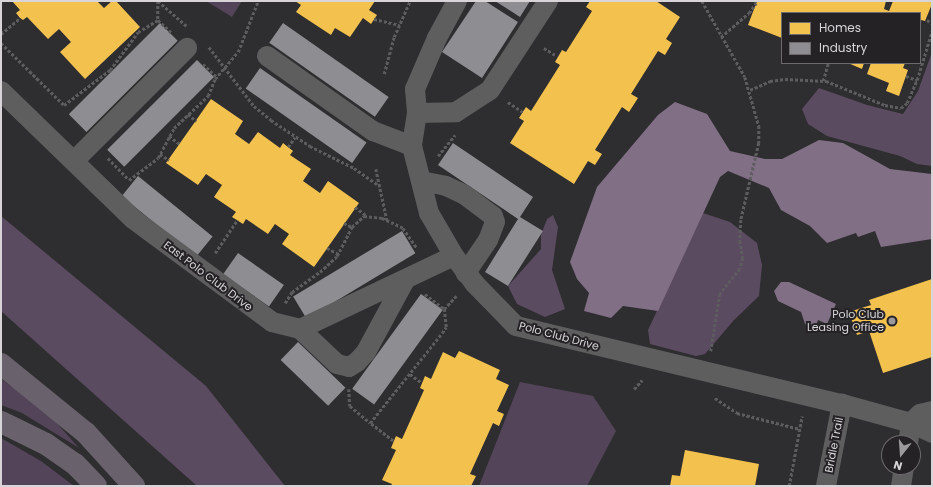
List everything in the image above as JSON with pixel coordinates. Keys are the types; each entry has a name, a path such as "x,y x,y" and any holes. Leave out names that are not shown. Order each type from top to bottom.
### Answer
{"highway":[{"path":"1,364 86,434 134,486"},
{"path":"1,422 46,444 75,464 96,486"}],"street":[{"name":"Polo Club Drive","path":"457,1 437,38 416,89 417,113 412,146 429,213 454,256 470,278 516,326 842,404 911,423 932,433"},
{"path":"417,113 456,112 490,90 548,1"},
{"path":"74,162 195,40"},
{"path":"267,56 373,131 412,146"},
{"name":"East Polo Club Drive","path":"1,91 133,219 202,273 272,322 300,329"},
{"path":"422,181 446,186 464,195 493,216 496,222 470,278"},
{"path":"405,280 366,352 357,362 349,367 337,364 300,329 454,256"},
{"name":"Bridle Trail","path":"826,486 842,404"},
{"path":"909,435 911,423 920,414 932,411"},
{"path":"900,486 902,475"}],"path":[{"path":"158,1 195,40 226,68 254,106 295,137 354,168 380,186"},
{"path":"93,143 129,180 160,154 169,136 188,114 208,96 215,79 226,68 243,45 258,1"},
{"path":"384,74 399,25 410,1"},
{"path":"702,1 750,90 759,126 757,153 747,189 741,220 740,241 743,258 740,269 720,294 708,373"},
{"path":"721,37 750,13 756,3 755,1"},
{"path":"1,34 20,18"},
{"path":"374,19 399,25"},
{"path":"1,43 64,105 110,70 138,32 158,20"},
{"path":"927,20 932,23"},
{"path":"750,90 770,81 785,79 823,81 894,108 901,108 907,103 917,80 932,31"},
{"path":"823,81 828,64"},
{"path":"906,76 917,80"},
{"path":"506,101 523,112"},
{"path":"188,114 196,121"},
{"path":"169,136 180,144"},
{"path":"288,147 295,137"},
{"path":"160,154 169,160"},
{"path":"376,169 387,220"},
{"path":"355,208 366,215 387,220 408,233 429,268"},
{"path":"272,322 292,292 320,272 339,254 352,227 366,215"},
{"path":"202,273 237,220"},
{"path":"344,223 352,227"},
{"path":"327,248 339,254"},
{"path":"444,309 459,293 470,278"},
{"path":"370,423 410,374 446,326 444,309 405,280"},
{"path":"349,367 348,402 356,412 393,441"},
{"path":"410,374 421,382"},
{"path":"634,389 638,382 650,378"},
{"path":"712,395 737,413 800,429"},
{"path":"789,486 806,396"}],"shaded area":[{"path":"206,1 242,1 232,17"},
{"path":"932,52 932,166 917,164 900,156 827,136 808,124 802,109 819,88 867,105 903,114 918,91"},
{"path":"675,102 707,114 730,151 765,159 782,159 819,140 843,143 890,169 932,174 932,239 881,247 875,231 858,237 856,233 827,243 810,226 781,210 769,188 728,171 720,177 658,311 623,306 611,318 584,311 589,293 577,279 570,262 597,187 658,115"},
{"path":"703,213 730,222 757,243 762,265 759,296 734,320 705,354 696,356 650,344 648,330"},
{"path":"553,215 558,227 552,270 565,309 545,317 517,304 508,286 541,249 541,235 547,219"},
{"path":"1,216 206,386 285,486 197,486 1,311"},
{"path":"781,282 789,282 836,304 827,324 818,320 815,327 805,324 801,312 778,301 774,291"},
{"path":"1,379 45,410 79,448 22,413 1,405"},
{"path":"520,382 593,396 616,431 587,486 479,486"},
{"path":"1,438 41,461 74,486 1,486"}],"building: Homes":[{"path":"12,1 97,1 104,8 112,1 116,1 140,27 85,79 60,52 71,42 59,29 48,39 27,17 23,20 20,18 16,13 20,10"},
{"path":"295,1 375,1 369,10 377,15 371,24 363,18 350,37 335,28 331,35 296,12 301,5"},
{"path":"590,1 656,1 680,17 666,39 672,43 665,55 658,51 631,94 638,98 629,112 622,107 595,150 602,154 595,165 588,161 574,184 510,143 524,121 519,118 526,107 531,111 560,65 555,62 562,50 566,52 592,11 586,7"},
{"path":"757,1 886,1 884,9 889,11 893,1 932,1 925,21 921,20 921,12 781,12 781,38 748,25"},
{"path":"850,64 864,64 862,69"},
{"path":"871,64 905,64 903,68 908,70 899,96 886,91 889,83 867,74"},
{"path":"211,99 243,121 235,134 249,144 258,132 280,148 283,143 293,151 290,155 311,169 303,181 320,193 328,181 359,203 314,267 282,244 289,234 275,224 268,234 246,219 243,224 232,217 236,212 214,197 222,185 206,174 198,185 166,163"},
{"name":"Polo Club Leasing Office","path":"932,279 932,357 883,373 869,331 857,335 849,312 871,305 869,300"},
{"path":"459,351 500,370 496,379 509,385 497,411 504,414 499,426 493,423 470,474 476,476 471,486 391,486 392,484 382,480 396,450 391,448 396,436 402,439 424,390 420,388 425,376 431,379 443,352 455,358"},
{"path":"685,450 759,464 755,486 670,486 672,475 680,476"}],"building: Industry":[{"path":"476,1 485,1 518,22 482,78 442,52"},
{"path":"495,1 530,1 520,17"},
{"path":"160,23 178,41 86,132 69,114"},
{"path":"283,23 389,97 375,117 269,43"},
{"path":"197,60 214,77 124,167 107,150"},
{"path":"260,68 366,143 352,163 246,88"},
{"path":"453,143 533,197 520,217 543,231 508,286 485,272 518,219 438,165"},
{"path":"138,176 213,236 196,257 122,196"},
{"path":"402,231 415,253 307,319 293,296"},
{"path":"238,253 284,285 269,306 223,274"},
{"path":"421,294 443,310 374,405 352,389"},
{"path":"298,342 345,388 328,406 281,360"}],"place":[{"name":"Polo Club Leasing Office","path":"892,321"}]}
